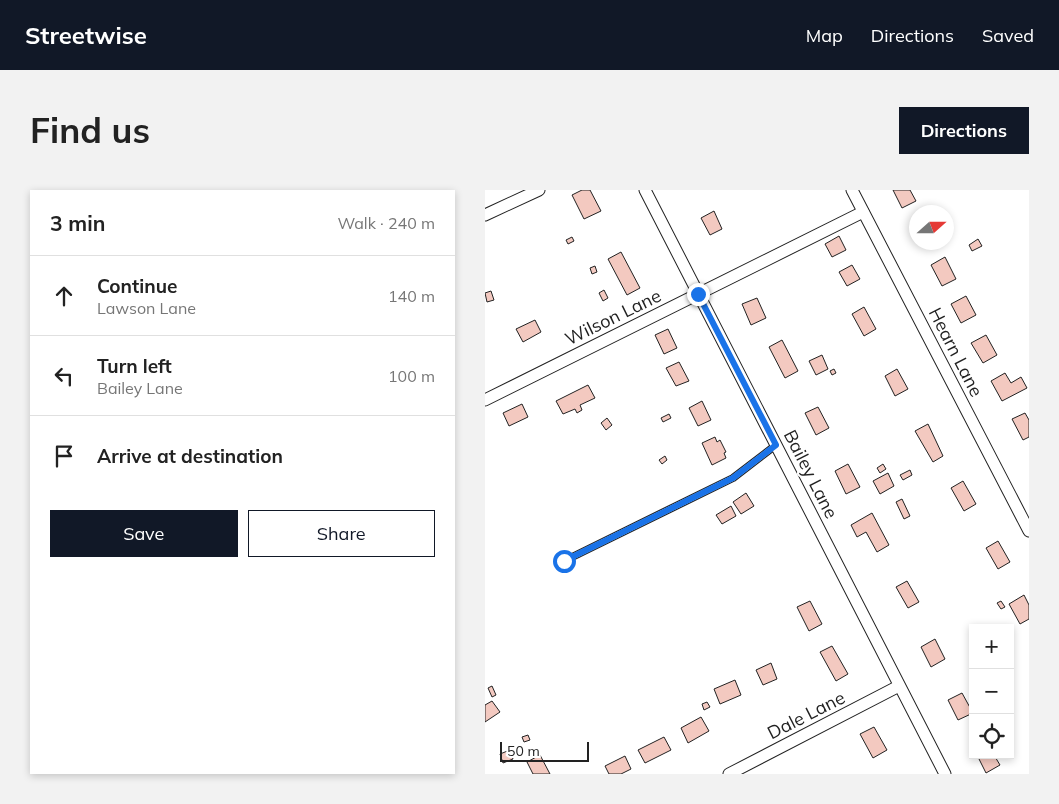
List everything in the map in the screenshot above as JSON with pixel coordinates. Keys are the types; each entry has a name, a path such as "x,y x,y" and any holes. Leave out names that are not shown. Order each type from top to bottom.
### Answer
{"street":[{"path":"485,216 539,190"},
{"name":"Bailey Lane","path":"645,190 945,774"},
{"name":"Hearn Lane","path":"852,190 1029,531"},
{"name":"Wilson Lane","path":"485,400 863,212"},
{"name":"Dale Lane","path":"729,774 899,686"}],"lane":[{"path":"564,561 733,478 776,445"}],"building":[{"path":"582,190 590,190 601,211 584,219 572,195"},
{"path":"893,190 910,190 916,201 902,208"},
{"path":"714,211 722,229 710,235 701,218"},
{"path":"839,236 846,250 832,257 825,244"},
{"path":"572,237 574,241 568,244 566,240"},
{"path":"978,239 982,246 972,251 969,245"},
{"path":"621,252 640,288 627,295 608,259"},
{"path":"945,257 956,279 942,286 931,265"},
{"path":"852,265 860,279 847,286 839,272"},
{"path":"595,266 597,272 592,274 590,268"},
{"path":"604,290 608,298 603,301 599,293"},
{"path":"491,291 494,300 487,302 485,293"},
{"path":"966,296 976,315 961,323 951,304"},
{"path":"757,298 766,318 751,325 742,304"},
{"path":"864,307 876,329 864,336 852,314"},
{"path":"535,320 541,332 523,342 516,329"},
{"path":"668,329 677,348 664,354 655,335"},
{"path":"986,335 997,355 983,363 971,343"},
{"path":"782,340 798,371 785,378 769,347"},
{"path":"822,355 828,369 816,375 809,361"},
{"path":"679,362 689,381 676,386 666,368"},
{"path":"834,369 836,373 832,375 830,371"},
{"path":"897,369 908,389 895,396 885,376"},
{"path":"1005,373 1011,383 1021,377 1027,388 1002,401 991,381"},
{"path":"588,385 595,398 580,405 582,410 577,413 575,409 563,414 556,401"},
{"path":"702,401 711,420 698,426 689,408"},
{"path":"522,404 528,417 509,426 503,413"},
{"path":"818,407 829,428 816,435 805,413"},
{"path":"1025,413 1029,420 1029,437 1023,440 1012,419"},
{"path":"669,414 671,418 663,422 661,418"},
{"path":"607,418 612,425 606,430 601,423"},
{"path":"928,424 943,456 933,462 915,431"},
{"path":"715,437 717,442 720,440 726,452 724,453 726,458 712,465 702,443"},
{"path":"665,456 667,460 662,464 659,460"},
{"path":"848,464 860,487 846,494 835,471"},
{"path":"883,464 886,469 880,473 877,468"},
{"path":"910,470 912,475 903,480 900,475"},
{"path":"888,473 894,486 880,494 873,481"},
{"path":"963,481 976,504 964,511 951,488"},
{"path":"746,493 754,506 741,514 733,502"},
{"path":"902,499 910,516 904,519 896,502"},
{"path":"731,506 736,516 722,524 716,515"},
{"path":"872,513 889,545 877,552 866,532 857,537 851,525"},
{"path":"998,541 1010,562 998,569 986,548"},
{"path":"907,581 919,602 908,608 896,587"},
{"path":"1024,595 1029,605 1029,619 1020,624 1009,604"},
{"path":"810,601 822,624 809,631 797,607"},
{"path":"1001,601 1005,607 1001,609 997,603"},
{"path":"935,639 945,659 931,667 921,647"},
{"path":"832,646 848,674 836,681 820,652"},
{"path":"771,663 777,679 763,685 756,670"},
{"path":"735,680 741,695 720,704 714,689"},
{"path":"492,686 496,695 492,697 488,688"},
{"path":"962,693 969,706 969,715 958,720 948,700"},
{"path":"492,701 500,712 485,722 485,705"},
{"path":"707,702 710,707 704,710 702,704"},
{"path":"701,717 709,731 688,743 681,728"},
{"path":"874,727 887,750 873,758 860,734"},
{"path":"528,735 530,740 524,742 522,737"},
{"path":"664,737 671,750 645,763 638,750"},
{"path":"510,750 513,759 503,763 500,754"},
{"path":"540,755 550,774 533,774 527,762"},
{"path":"625,756 631,769 621,774 609,774 605,766"},
{"path":"979,759 996,759 1000,765 986,773"}],"route":[{"path":"564,561 733,478 776,445 698,294"}]}
